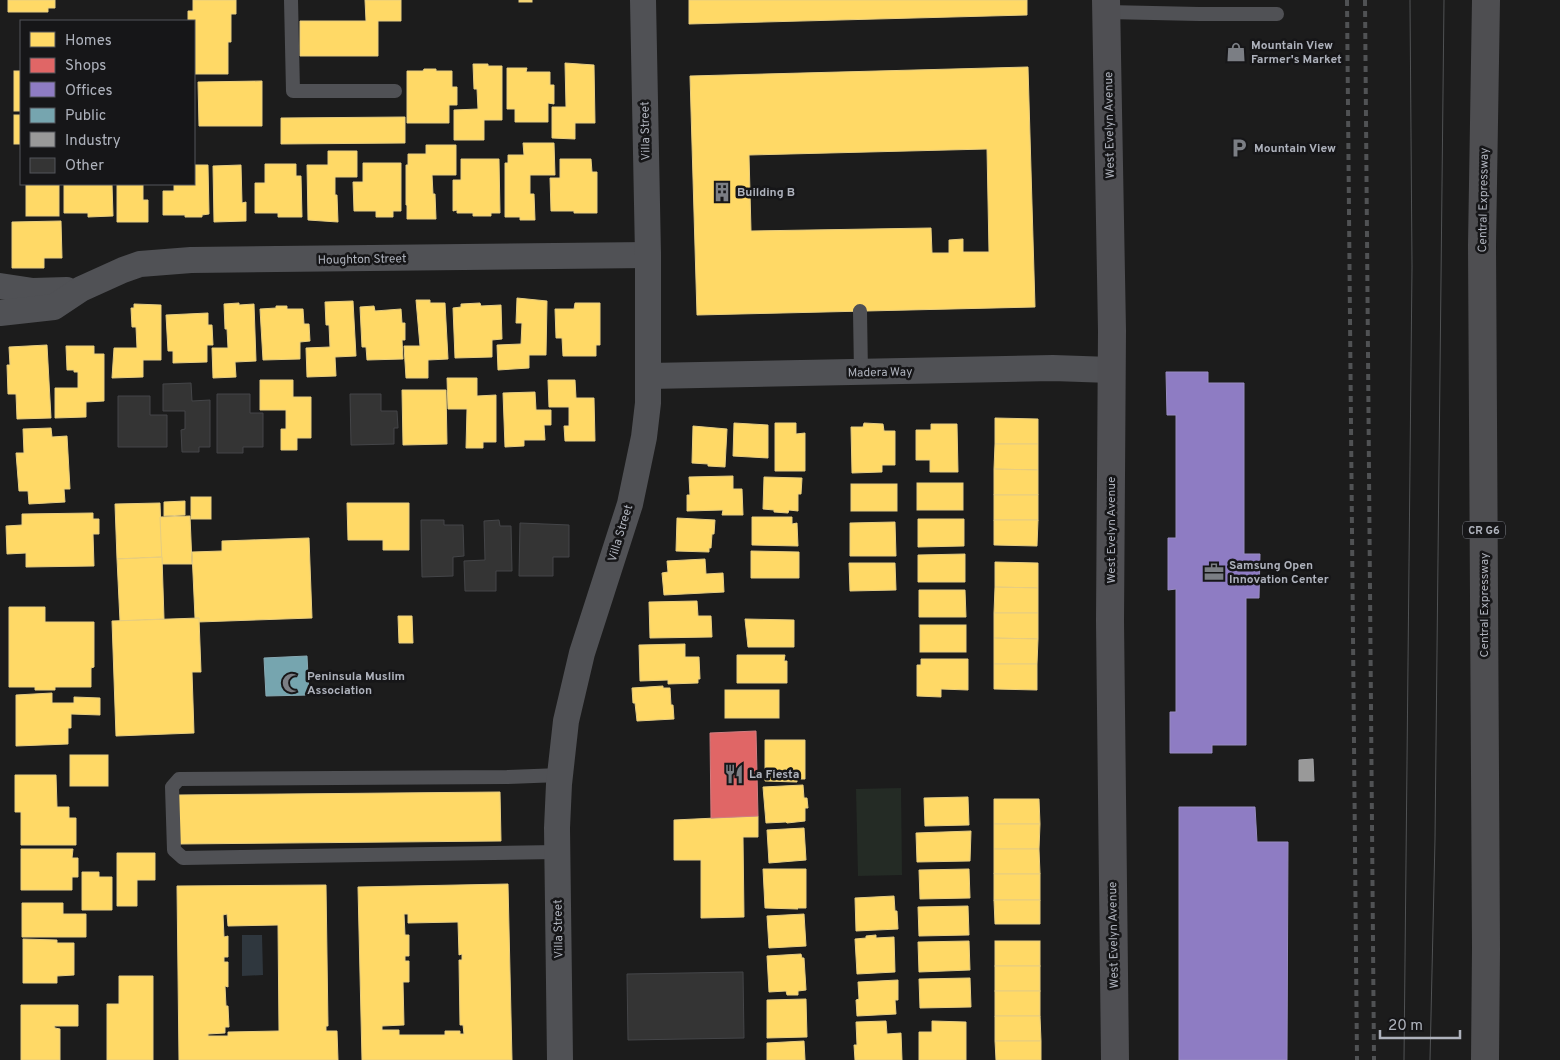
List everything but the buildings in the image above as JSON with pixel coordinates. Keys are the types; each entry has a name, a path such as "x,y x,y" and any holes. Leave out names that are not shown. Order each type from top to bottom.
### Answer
{"highway":[{"name":"Central Expressway","path":"1485,1060 1482,244 1486,0"}],"main road":[{"name":"West Evelyn Avenue","path":"1107,6 1112,370 1110,621 1115,1060"}],"street":[{"name":"Villa Street","path":"560,1060 558,852 560,775 566,721 582,653 630,504 648,403 648,255 643,0"},
{"name":"Houghton Street","path":"0,313 54,307 81,289 140,264 191,260 648,255"},
{"name":"Houghton Street","path":"0,286 32,291 81,289"},
{"name":"Madera Way","path":"649,376 1053,368 1112,370"}],"lane":[{"path":"291,0 293,91 394,90"},
{"path":"1107,6 1199,14 1276,14"},
{"path":"860,311 861,373"},
{"path":"558,852 183,858 174,850 172,786 179,779 560,775"}],"shaded area":[{"path":"901,788 902,875 858,876 856,789"},
{"path":"242,935 262,935 263,975 242,976"}],"tram line":[{"path":"1404,1060 1412,267 1410,0"},
{"path":"1430,1060 1435,839 1444,0"}],"railway":[{"path":"1347,0 1357,1060"},
{"path":"1365,0 1374,1060"}],"place":[{"name":"Mountain View Farmer's Market","path":"1236,52"},
{"name":"Mountain View","path":"1239,148"},
{"name":"Building B","path":"722,192"},
{"name":"Samsung Open Innovation Center","path":"1214,572"},
{"name":"Peninsula Muslim Association","path":"292,683"},
{"name":"La Fiesta","path":"734,774"}]}
